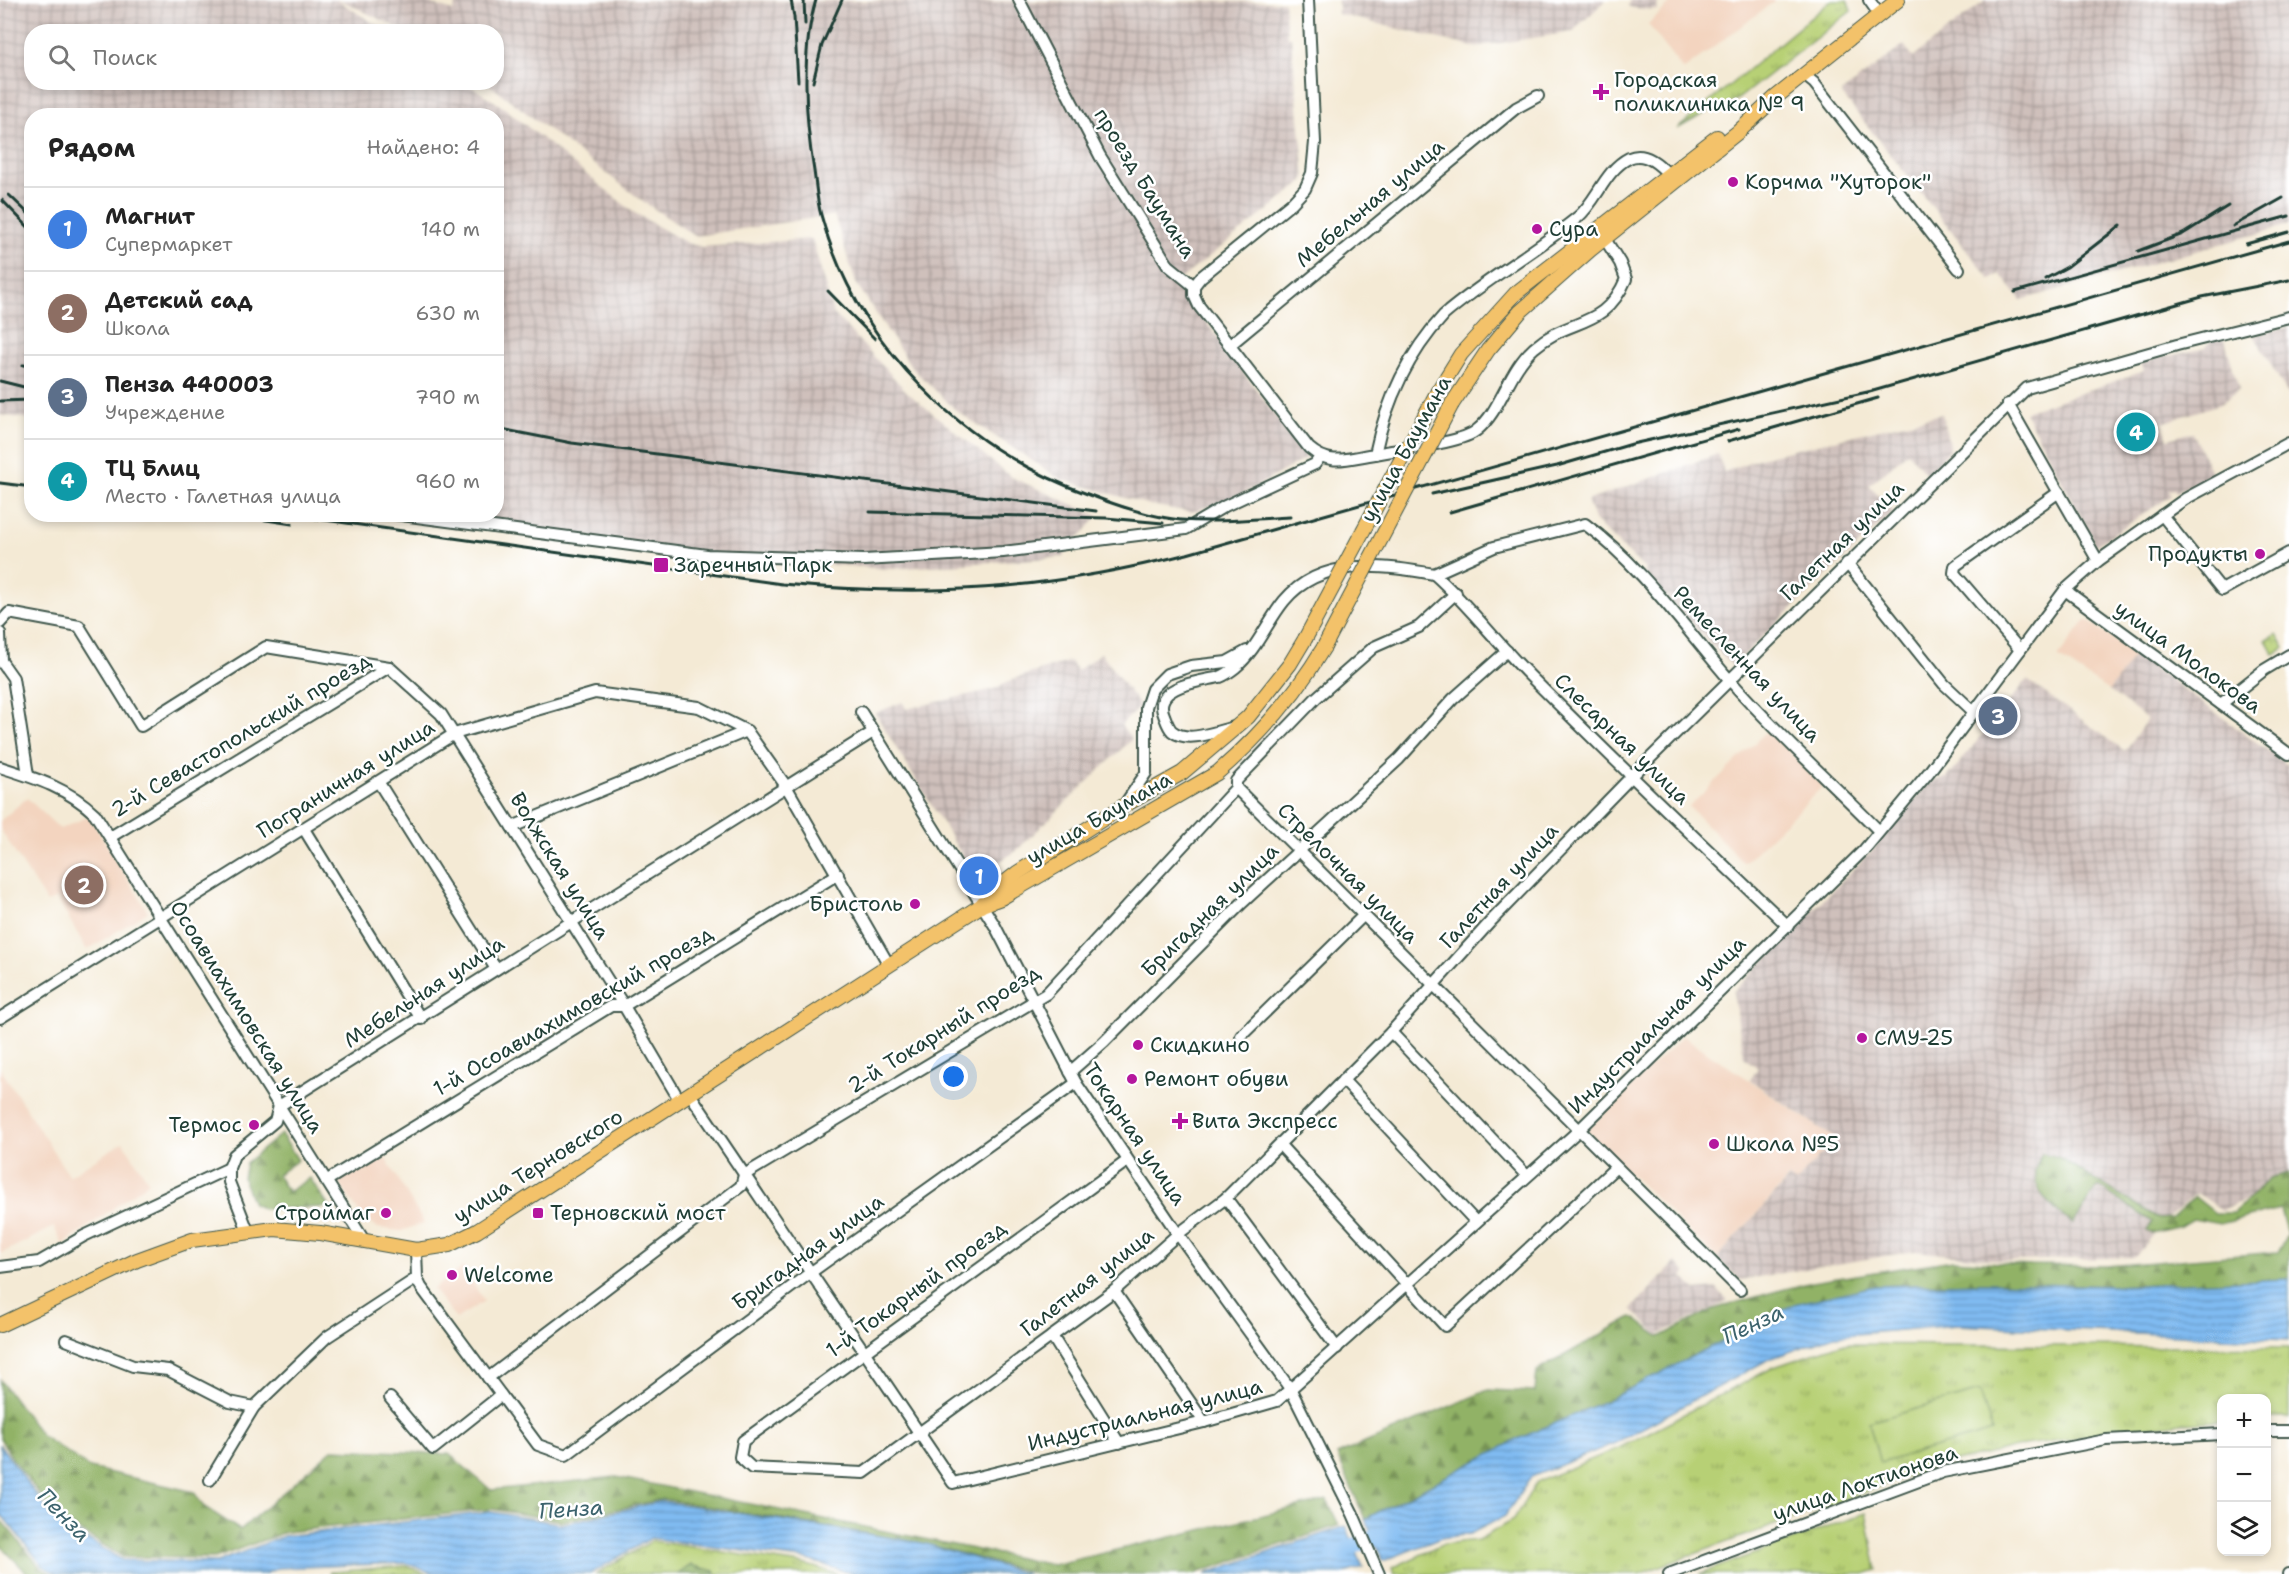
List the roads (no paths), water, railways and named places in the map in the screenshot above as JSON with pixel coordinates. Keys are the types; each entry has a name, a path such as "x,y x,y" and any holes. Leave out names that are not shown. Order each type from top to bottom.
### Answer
{"main road":[{"name":"улица Баумана","path":"982,905 1000,898 1217,773 1247,747 1303,682 1324,647 1452,405 1488,350 1520,312 1605,239 1738,132 1776,97 1898,0"},
{"name":"улица Баумана","path":"982,905 995,890 1017,873 1125,805 1182,773 1239,726 1274,685 1305,639 1438,391 1461,354 1516,293 1743,117 1776,97"},
{"name":"улица Терновского","path":"0,1325 137,1260 192,1240 274,1229 320,1233 416,1250 449,1245 477,1231 982,905"}],"street":[{"name":"проезд Баумана","path":"1019,0 1100,156 1168,265 1194,286 1194,295 1199,306 1295,432 1320,457"},
{"path":"1194,286 1201,277 1292,203 1305,189 1312,173 1315,142 1308,0"},
{"path":"1869,0 1879,14"},
{"path":"1804,75 1814,83 1959,269"},
{"name":"Мебельная улица","path":"1230,345 1516,108 1538,96"},
{"path":"1375,454 1386,412 1405,366 1427,333 1444,315 1580,215 1610,175 1629,158 1637,156 1657,162 1668,174"},
{"path":"455,522 707,555 864,560 980,554 1186,529 1225,506 1315,464 1320,457 1334,461 1375,454 1462,438 1477,430 1487,418 1517,365 1534,348 1550,336 1602,315 1618,298 1626,279 1620,263 1605,239"},
{"name":"Галетная улица","path":"740,1457 752,1468 864,1473 1114,1290 1178,1234 1226,1198 1391,1032 1630,777 2008,404 2027,388 2177,345 2289,317"},
{"path":"2008,404 2098,561"},
{"name":"Индустриальная улица","path":"953,1483 1204,1422 1277,1401 1578,1131 1748,961 1788,926 1880,831 1974,712 2065,590 2098,561 2185,499 2289,443"},
{"path":"2020,650 1954,573 1955,566 2059,492"},
{"path":"2162,515 2222,590 2289,553"},
{"name":"Ремесленная улица","path":"1434,574 1494,547 1585,524 1613,548 1729,678 1880,831"},
{"path":"1847,563 1944,684 1974,712"},
{"path":"1239,726 1190,737 1170,730 1162,710 1165,700 1176,687 1187,682 1223,676 1236,667 1255,647 1284,601 1304,582 1328,572 1361,566 1434,574"},
{"name":"Слесарная улица","path":"1434,574 1456,593 1507,651 1630,777 1788,926"},
{"name":"улица Молокова","path":"2065,590 2289,754"},
{"name":"2-й Токарный проезд","path":"488,1378 741,1186 744,1175 1046,994 1236,788 1236,781 1316,698 1374,647 1419,627 1456,593"},
{"path":"0,623 9,613 79,626 141,726 266,647 389,667"},
{"path":"0,633 2,661 13,678 28,775"},
{"path":"1125,805 1146,773 1146,707 1152,689 1167,674 1191,666 1227,662 1255,647"},
{"name":"Бригадная улица","path":"1070,1072 1104,1042 1242,903 1400,759 1453,699 1507,651"},
{"path":"2221,704 2264,670 2289,656"},
{"name":"Волжская улица","path":"389,667 441,714 624,1006 685,1097 744,1175 953,1483"},
{"name":"2-й Севастопольский проезд","path":"112,836 389,667"},
{"name":"Пограничная улица","path":"0,1018 161,915 379,783 454,734 595,693 699,707 747,731"},
{"name":"Токарная улица","path":"861,712 982,905 1076,1083 1178,1234 1291,1390 1353,1514 1378,1571"},
{"path":"512,827 747,731 786,786 889,965"},
{"name":"Мебельная улица","path":"0,1267 39,1262 84,1236 229,1168 234,1155 275,1121 279,1106 421,1019 496,969 873,732"},
{"name":"Осоавиахимовская улица","path":"0,767 28,775 77,797 95,814 112,836 365,1242"},
{"path":"379,783 496,969"},
{"name":"Стрелочная улица","path":"1236,788 1432,986 1740,1290"},
{"path":"304,829 421,1019"},
{"name":"1-й Осоавиахимовский проезд","path":"326,1181 612,1006 624,1006 838,874"},
{"path":"1241,1036 1363,916"},
{"path":"1391,1032 1527,1176"},
{"path":"1343,1080 1476,1222"},
{"name":"Бригадная улица","path":"501,1395 538,1445 566,1455 810,1273 1076,1083"},
{"path":"1280,1145 1406,1286 1445,1326 1615,1168"},
{"name":"1-й Токарный проезд","path":"740,1457 743,1441 862,1352 1127,1161"},
{"path":"229,1168 229,1182 248,1231"},
{"path":"1226,1198 1337,1348"},
{"path":"390,1398 433,1449 501,1395 421,1287 417,1278 416,1250"},
{"path":"210,1480 254,1407 327,1336 417,1278"},
{"path":"1114,1290 1204,1422"},
{"path":"1052,1336 1119,1443"},
{"path":"66,1340 133,1366 168,1370 230,1402 254,1407"},
{"path":"2271,1431 2289,1431"},
{"name":"улица Локтионова","path":"1669,1574 1943,1472 2106,1440 2217,1434"}],"water":[{"path":"2289,1279 2289,1340 1957,1325 1834,1336 1769,1359 1615,1443 1531,1477 1505,1516 1470,1534 1441,1538 1383,1561 1365,1519 1518,1439 1606,1401 1794,1304 1875,1286 1985,1283 2115,1286"},
{"path":"0,1445 53,1518 122,1560 217,1562 284,1536 491,1512 562,1524 662,1501 923,1543 1027,1574 853,1574 808,1560 651,1538 590,1574 435,1574 406,1563 278,1568 265,1574 57,1574 43,1566 0,1513"},
{"path":"1346,1526 1363,1567 1342,1574 1205,1574"}],"waterway":[{"name":"Пенза","path":"1333,1554 1393,1531"}],"railway":[{"path":"791,0 798,81"},
{"path":"804,0 805,24"},
{"path":"816,0 808,40 806,85 808,129 821,215 838,263 860,308 889,349 922,387 959,421 1000,451 1044,475 1112,503 1146,514 1181,520 1222,521 1290,517"},
{"path":"813,82 822,45 842,0"},
{"path":"9,195 24,209"},
{"path":"2233,226 2283,198"},
{"path":"2,200 24,223"},
{"path":"2138,251 2183,234 2228,206"},
{"path":"2015,292 2289,216"},
{"path":"2045,279 2067,267 2121,225"},
{"path":"2246,244 2289,232"},
{"path":"339,522 782,584 835,588 887,590 985,588 1084,576 1187,554 2289,241"},
{"path":"1866,393 2202,297 2289,280"},
{"path":"828,291 875,339"},
{"path":"0,381 24,387"},
{"path":"1432,494 1557,466 1632,444 1872,391"},
{"path":"1728,441 1878,398"},
{"path":"0,401 24,400"},
{"path":"1450,512 1739,429"},
{"path":"504,430 572,443 1096,511"},
{"path":"0,483 24,486"},
{"path":"870,512 1106,518 1163,523"},
{"path":"279,522 292,524"}],"place":[{"name":"Городская поликлиника № 9","path":"1601,92"},
{"name":"Корчма \"Хуторок\"","path":"1733,182"},
{"name":"Сура","path":"1537,229"},
{"name":"ТЦ Блиц","path":"2136,432"},
{"name":"Продукты","path":"2260,554"},
{"name":"Заречный Парк","path":"661,565"},
{"name":"Пенза 440003","path":"1998,716"},
{"name":"Магнит","path":"979,876"},
{"name":"Детский сад","path":"84,885"},
{"name":"Бристоль","path":"915,904"},
{"name":"СМУ-25","path":"1862,1038"},
{"name":"Скидкино","path":"1138,1045"},
{"name":"Ремонт обуви","path":"1132,1079"},
{"name":"Вита Экспресс","path":"1180,1121"},
{"name":"Термос","path":"254,1125"},
{"name":"Школа №5","path":"1714,1144"},
{"name":"Строймаг","path":"386,1213"},
{"name":"Терновский мост","path":"538,1213"},
{"name":"Welcome","path":"452,1275"}]}
